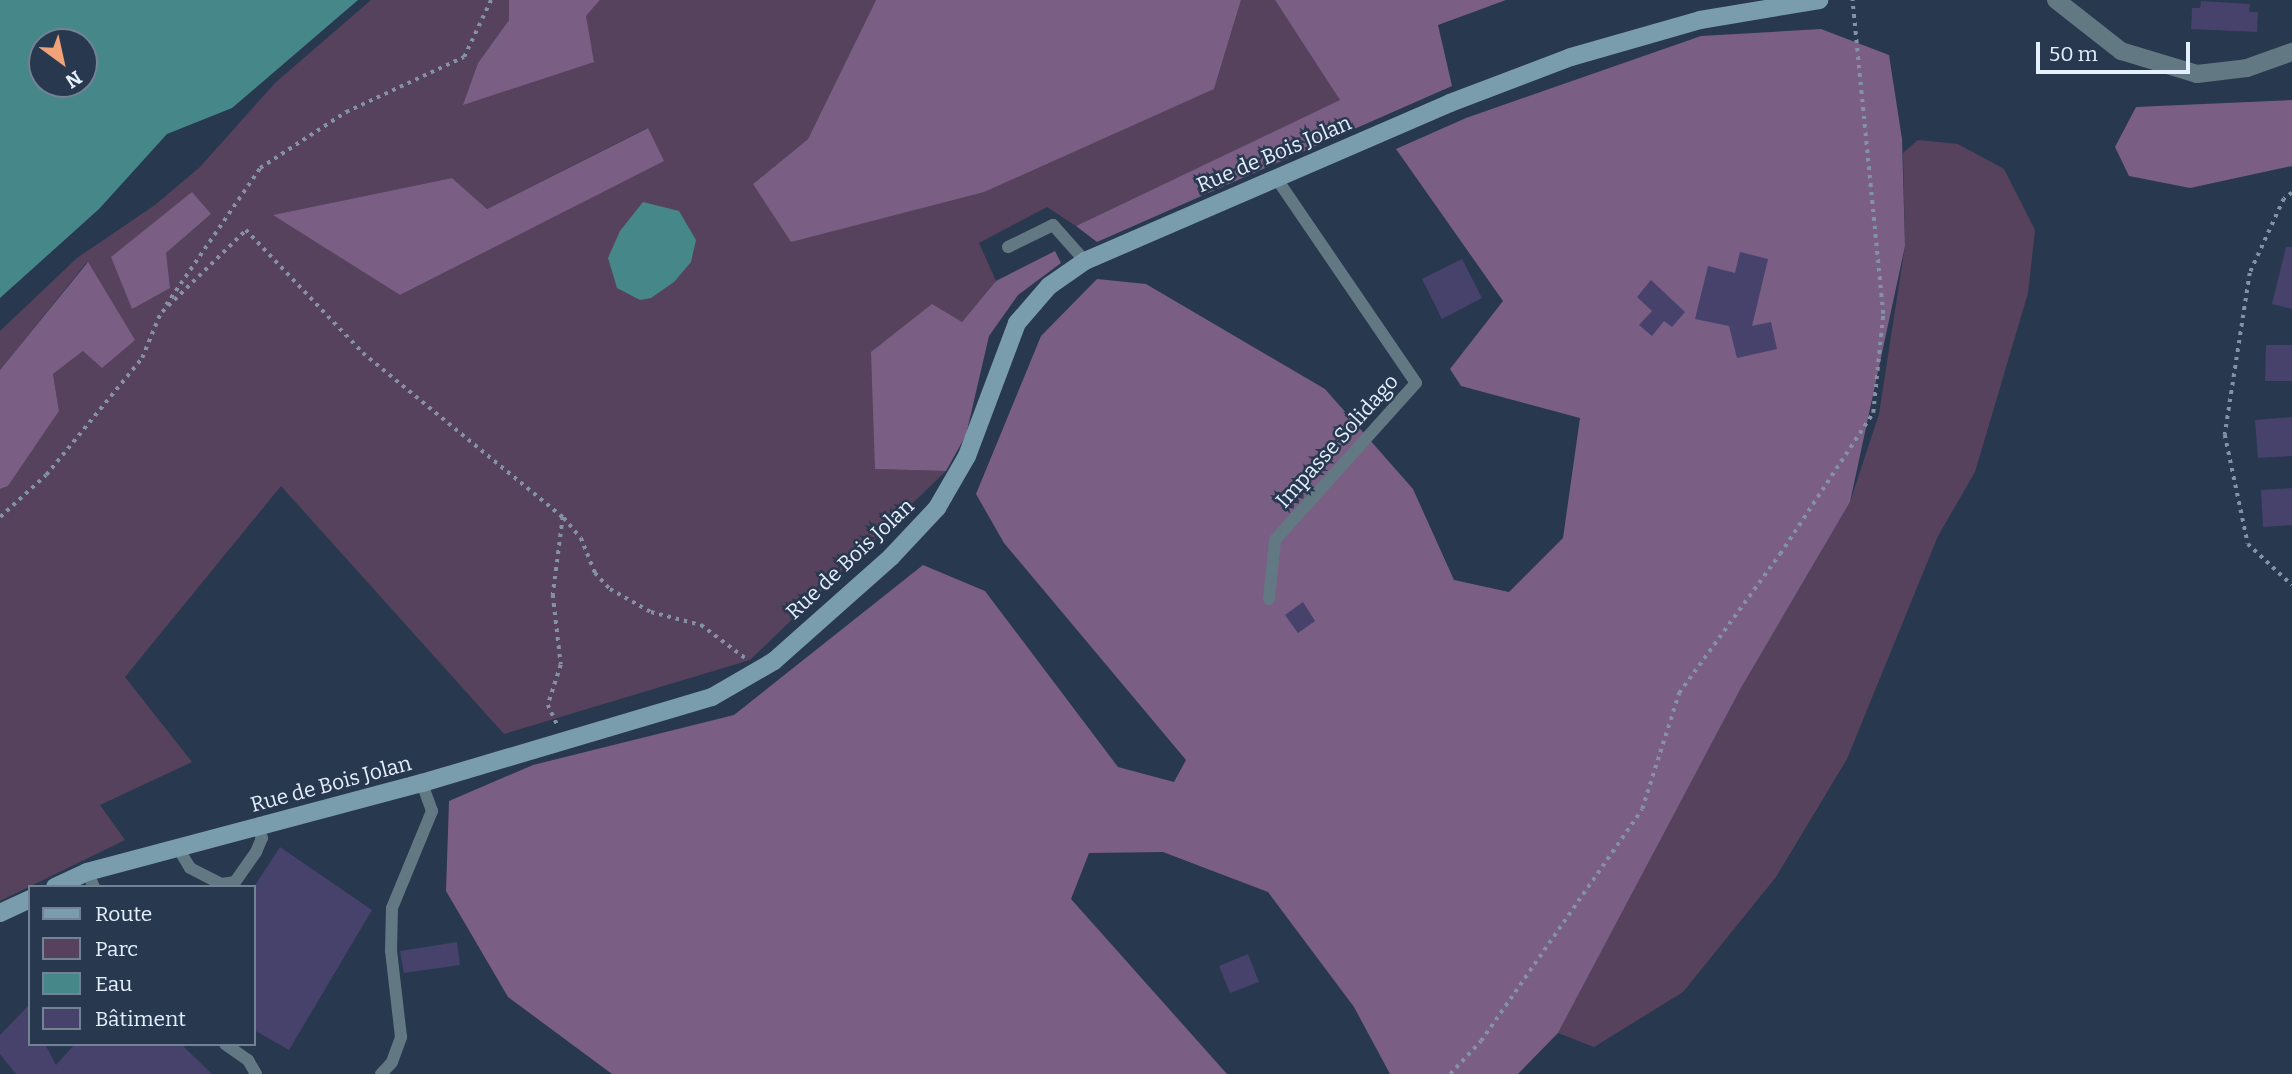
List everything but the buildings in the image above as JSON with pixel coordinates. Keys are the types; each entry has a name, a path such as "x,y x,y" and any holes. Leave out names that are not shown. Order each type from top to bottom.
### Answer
{"street":[{"name":"Rue de Bois Jolan","path":"64,885 91,879 178,848 422,783 564,738 712,697 761,669 891,556 937,508 967,456 1017,323 1049,286 1085,261 1450,103 1571,57 1700,20 1819,0"},
{"path":"2056,0 2121,51 2197,74 2247,68 2292,52"},
{"path":"0,913 28,900"}],"lane":[{"name":"Impasse Solidago","path":"1269,599 1275,540 1416,383 1276,178"},
{"path":"1008,247 1053,225 1085,261"},
{"path":"382,1074 401,1037 391,951 392,908 432,811 422,783"},
{"path":"178,848 190,868 222,884 235,882 256,852 261,838 258,827"},
{"path":"228,1046 248,1060 256,1074"}],"path":[{"path":"0,517 46,474 142,358 162,312 260,168 346,112 464,57 491,0"},
{"path":"1450,1074 1480,1041 1642,809 1679,693 1780,554 1873,413 1883,314 1852,0"},
{"path":"2292,193 2284,199 2250,273 2225,435 2248,544 2292,585"},
{"path":"162,312 246,230 363,353 563,517 581,538 595,573 610,589 651,612 701,625 761,669"},
{"path":"563,517 553,595 561,665 548,705 564,738"}],"green space":[{"path":"371,0 509,0 509,20 478,63 464,105 586,16 600,0 876,0 808,139 753,184 1214,89 1241,0 1275,0 1341,100 1076,226 1047,207 979,243 996,281 962,322 875,469 946,471 750,660 504,734 281,486 125,677 192,762 100,805 125,840 0,901 0,489 8,486 59,411 53,374 83,351 87,262 0,370 0,331 77,258 155,205 200,167 275,83","holes":["647,128 663,161 400,295 274,215 452,178 487,209","211,214 166,253 132,309 112,257"]},
{"path":"1918,140 1958,144 2004,169 2035,230 2028,293 1975,472 1938,536 1847,759 1776,877 1683,992 1594,1047 1558,1033 1741,688 1850,502 1879,414 1905,246 1903,153"}],"shaded area":[{"path":"509,0 600,0 586,16 594,62 463,105 478,63 509,20"},
{"path":"876,0 1241,0 1214,89 984,192 791,242 753,184 808,139"},
{"path":"1275,0 1506,0 1438,25 1452,86 1097,242 1076,226 1340,100"},
{"path":"1821,29 1889,55 1902,139 1905,246 1850,502 1741,688 1558,1033 1518,1074 1390,1074 1354,1007 1268,892 1163,852 1089,853 1071,899 1227,1074 612,1074 508,997 446,891 449,801 533,765 734,715 923,565 985,591 1118,767 1174,782 1186,760 1004,543 976,494 1041,336 1097,279 1146,284 1325,389 1413,489 1454,580 1509,592 1563,538 1580,418 1461,386 1450,369 1503,301 1396,149 1466,118 1701,36"},
{"path":"2292,100 2292,166 2190,188 2129,176 2115,147 2136,107"},
{"path":"648,128 664,161 400,295 273,215 452,178 487,209"},
{"path":"192,192 211,214 166,253 170,288 132,309 111,257"},
{"path":"1055,251 1061,263 1018,295 989,336 966,435 946,471 875,469 871,352 932,304 962,322 996,281"},
{"path":"88,262 135,340 102,368 83,351 53,374 59,411 8,486 0,489 0,370"}],"water":[{"path":"0,0 358,0 232,108 167,134 99,209 0,298"},
{"path":"643,202 679,211 696,240 691,262 674,282 651,298 640,300 617,288 608,258 620,231"}]}
